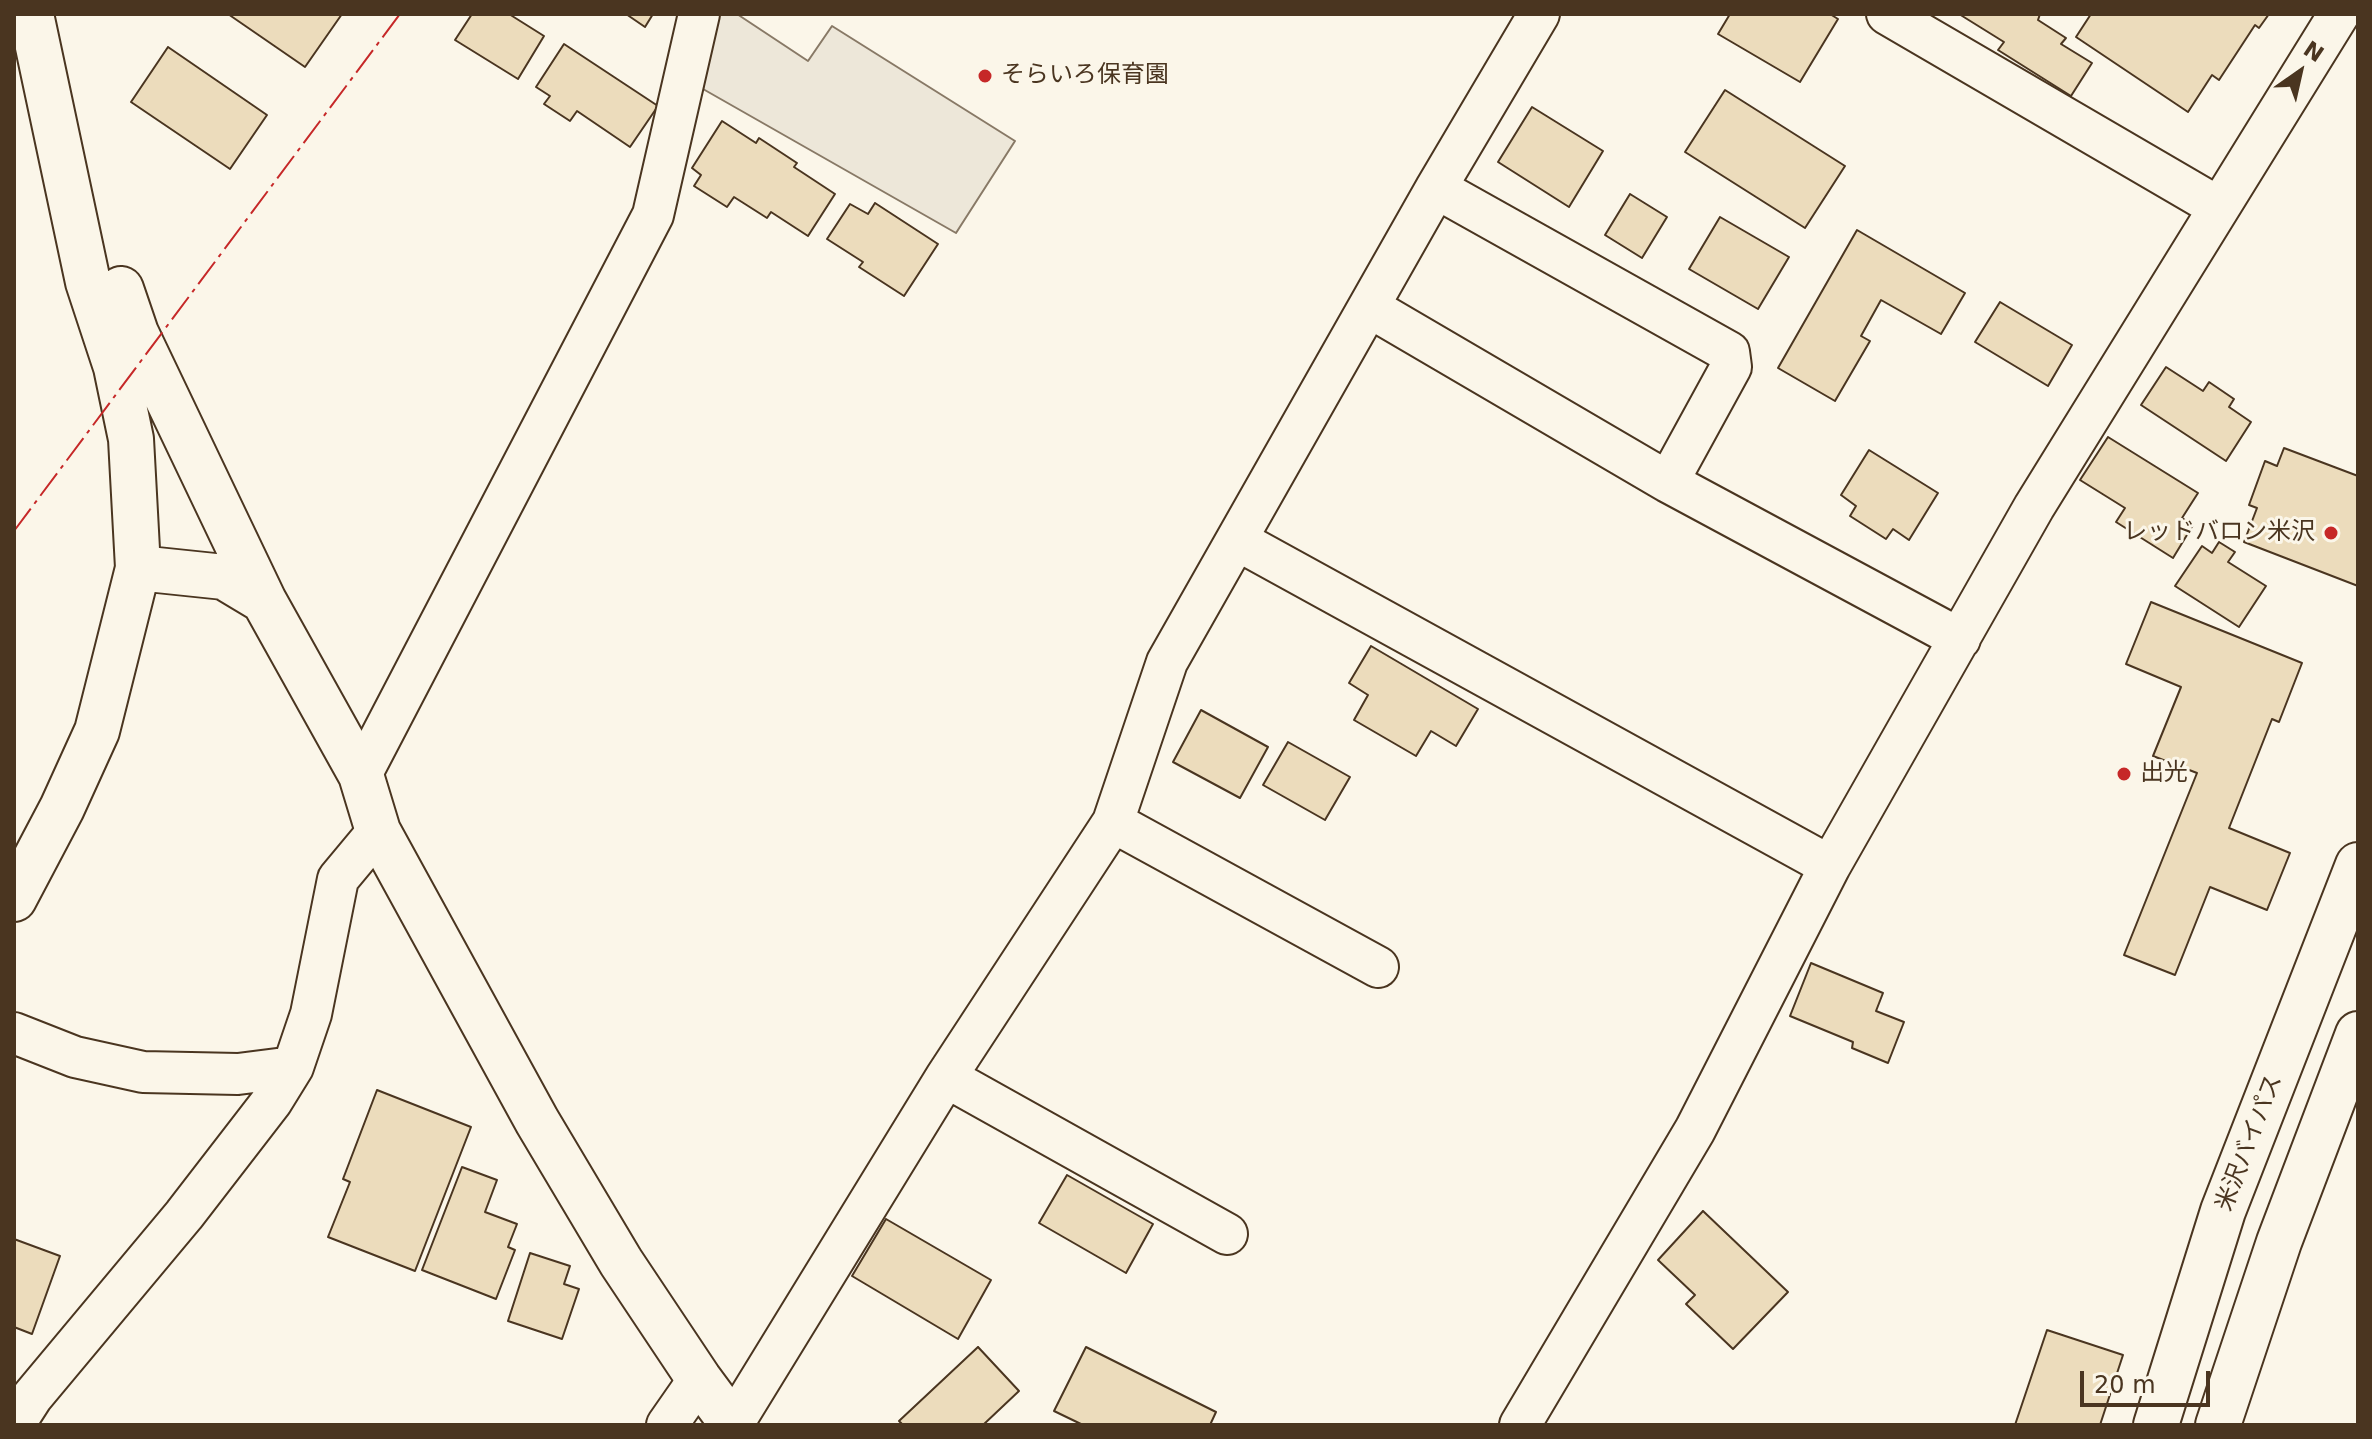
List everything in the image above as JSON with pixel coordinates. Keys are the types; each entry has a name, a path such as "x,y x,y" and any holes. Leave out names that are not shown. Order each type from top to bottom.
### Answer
{"main road":[{"path":"14,899 97,731 138,568 131,439 116,367 88,282 29,16"},
{"path":"29,16 136,333 264,601 361,775 378,831 537,1121 621,1262 733,1424"},
{"path":"138,568 224,577 264,601"},
{"name":"米沢バイパス","path":"2156,1425 2223,1211 2358,865"},
{"path":"2218,1425 2279,1242 2358,1034"}],"street":[{"path":"361,775 653,215 699,14"},
{"path":"733,1424 946,1077 1113,822 1167,662 1436,188 1539,14"},
{"path":"1887,14 2218,207"},
{"path":"1520,1425 1695,1130 1830,866 2034,507 2339,14"},
{"path":"1436,188 1729,352 1731,367 1668,482"},
{"path":"1369,307 1668,482 1960,639"},
{"path":"1237,540 1830,866"},
{"path":"1113,822 1378,967"},
{"path":"14,1425 32,1397 184,1215 272,1101 293,1067 311,1014 338,879 378,831"},
{"path":"14,1033 75,1057 143,1072 238,1074 293,1067"},
{"path":"946,1077 1227,1234"},
{"path":"667,1425 699,1379"}],"shaded area":[{"path":"715,14 737,14 808,61 832,26 1015,141 956,233 703,89"}],"building":[{"path":"228,14 342,14 305,67"},
{"path":"472,14 509,14 544,36 518,79 455,40"},
{"path":"626,14 653,14 645,27"},
{"path":"1730,14 1830,14 1838,19 1800,82 1718,34"},
{"path":"1959,14 2040,14 2038,20 2066,38 2061,44 2092,63 2071,96 1998,50 2004,42"},
{"path":"2091,14 2269,14 2259,28 2255,25 2219,80 2212,75 2188,112 2076,37"},
{"path":"564,44 658,106 630,147 577,111 570,121 544,104 550,96 536,87"},
{"path":"168,47 267,115 230,169 131,102"},
{"path":"1725,90 1845,166 1805,228 1685,152"},
{"path":"1532,107 1603,151 1569,207 1498,162"},
{"path":"722,121 756,143 759,138 797,163 794,167 835,194 808,236 771,212 767,218 734,197 727,207 694,186 701,175 692,168"},
{"path":"1630,194 1667,217 1642,258 1605,235"},
{"path":"875,203 938,244 904,296 859,267 863,262 827,239 850,204 868,214"},
{"path":"1720,217 1789,257 1758,309 1689,269"},
{"path":"1857,230 1965,293 1941,334 1881,300 1861,336 1870,341 1835,401 1778,368"},
{"path":"2000,302 2072,345 2048,386 1975,342"},
{"path":"2166,367 2203,391 2209,382 2234,399 2229,407 2251,422 2226,461 2141,405"},
{"path":"2108,437 2198,493 2182,518 2193,525 2173,558 2116,522 2125,508 2080,480"},
{"path":"2284,448 2358,476 2358,586 2244,542 2257,508 2249,505 2265,461 2277,466"},
{"path":"1869,450 1938,493 1909,540 1893,529 1886,539 1850,516 1856,506 1841,495"},
{"path":"2219,542 2235,552 2228,562 2266,586 2239,627 2175,586 2202,546 2212,553"},
{"path":"2151,602 2302,663 2279,722 2272,719 2229,828 2290,853 2267,910 2210,887 2175,975 2124,955 2197,773 2153,756 2181,687 2126,664"},
{"path":"1371,646 1478,709 1456,746 1431,731 1416,756 1354,720 1368,695 1349,683"},
{"path":"1201,710 1268,747 1240,798 1173,762"},
{"path":"1288,742 1350,777 1325,820 1263,785"},
{"path":"1811,963 1883,993 1876,1011 1904,1022 1888,1063 1852,1048 1853,1042 1790,1016"},
{"path":"377,1090 471,1127 415,1271 328,1237 350,1182 343,1179"},
{"path":"462,1167 497,1180 485,1212 517,1224 508,1247 515,1250 496,1299 422,1270"},
{"path":"1067,1175 1153,1224 1126,1273 1039,1223"},
{"path":"1703,1211 1788,1292 1733,1349 1686,1304 1695,1295 1658,1260"},
{"path":"886,1219 991,1280 958,1339 852,1276"},
{"path":"14,1239 60,1256 32,1334 14,1327"},
{"path":"530,1253 570,1266 564,1284 579,1289 562,1339 508,1321"},
{"path":"2047,1330 2123,1355 2100,1425 2015,1425"},
{"path":"978,1347 1019,1391 983,1425 903,1425 899,1421"},
{"path":"1086,1347 1216,1412 1210,1425 1083,1425 1054,1411"}],"power":[{"path":"14,531 400,14"}],"place":[{"name":"そらいろ保育園","path":"985,76"},
{"name":"レッドバロン米沢","path":"2331,533"},
{"name":"出光","path":"2124,774"}]}
